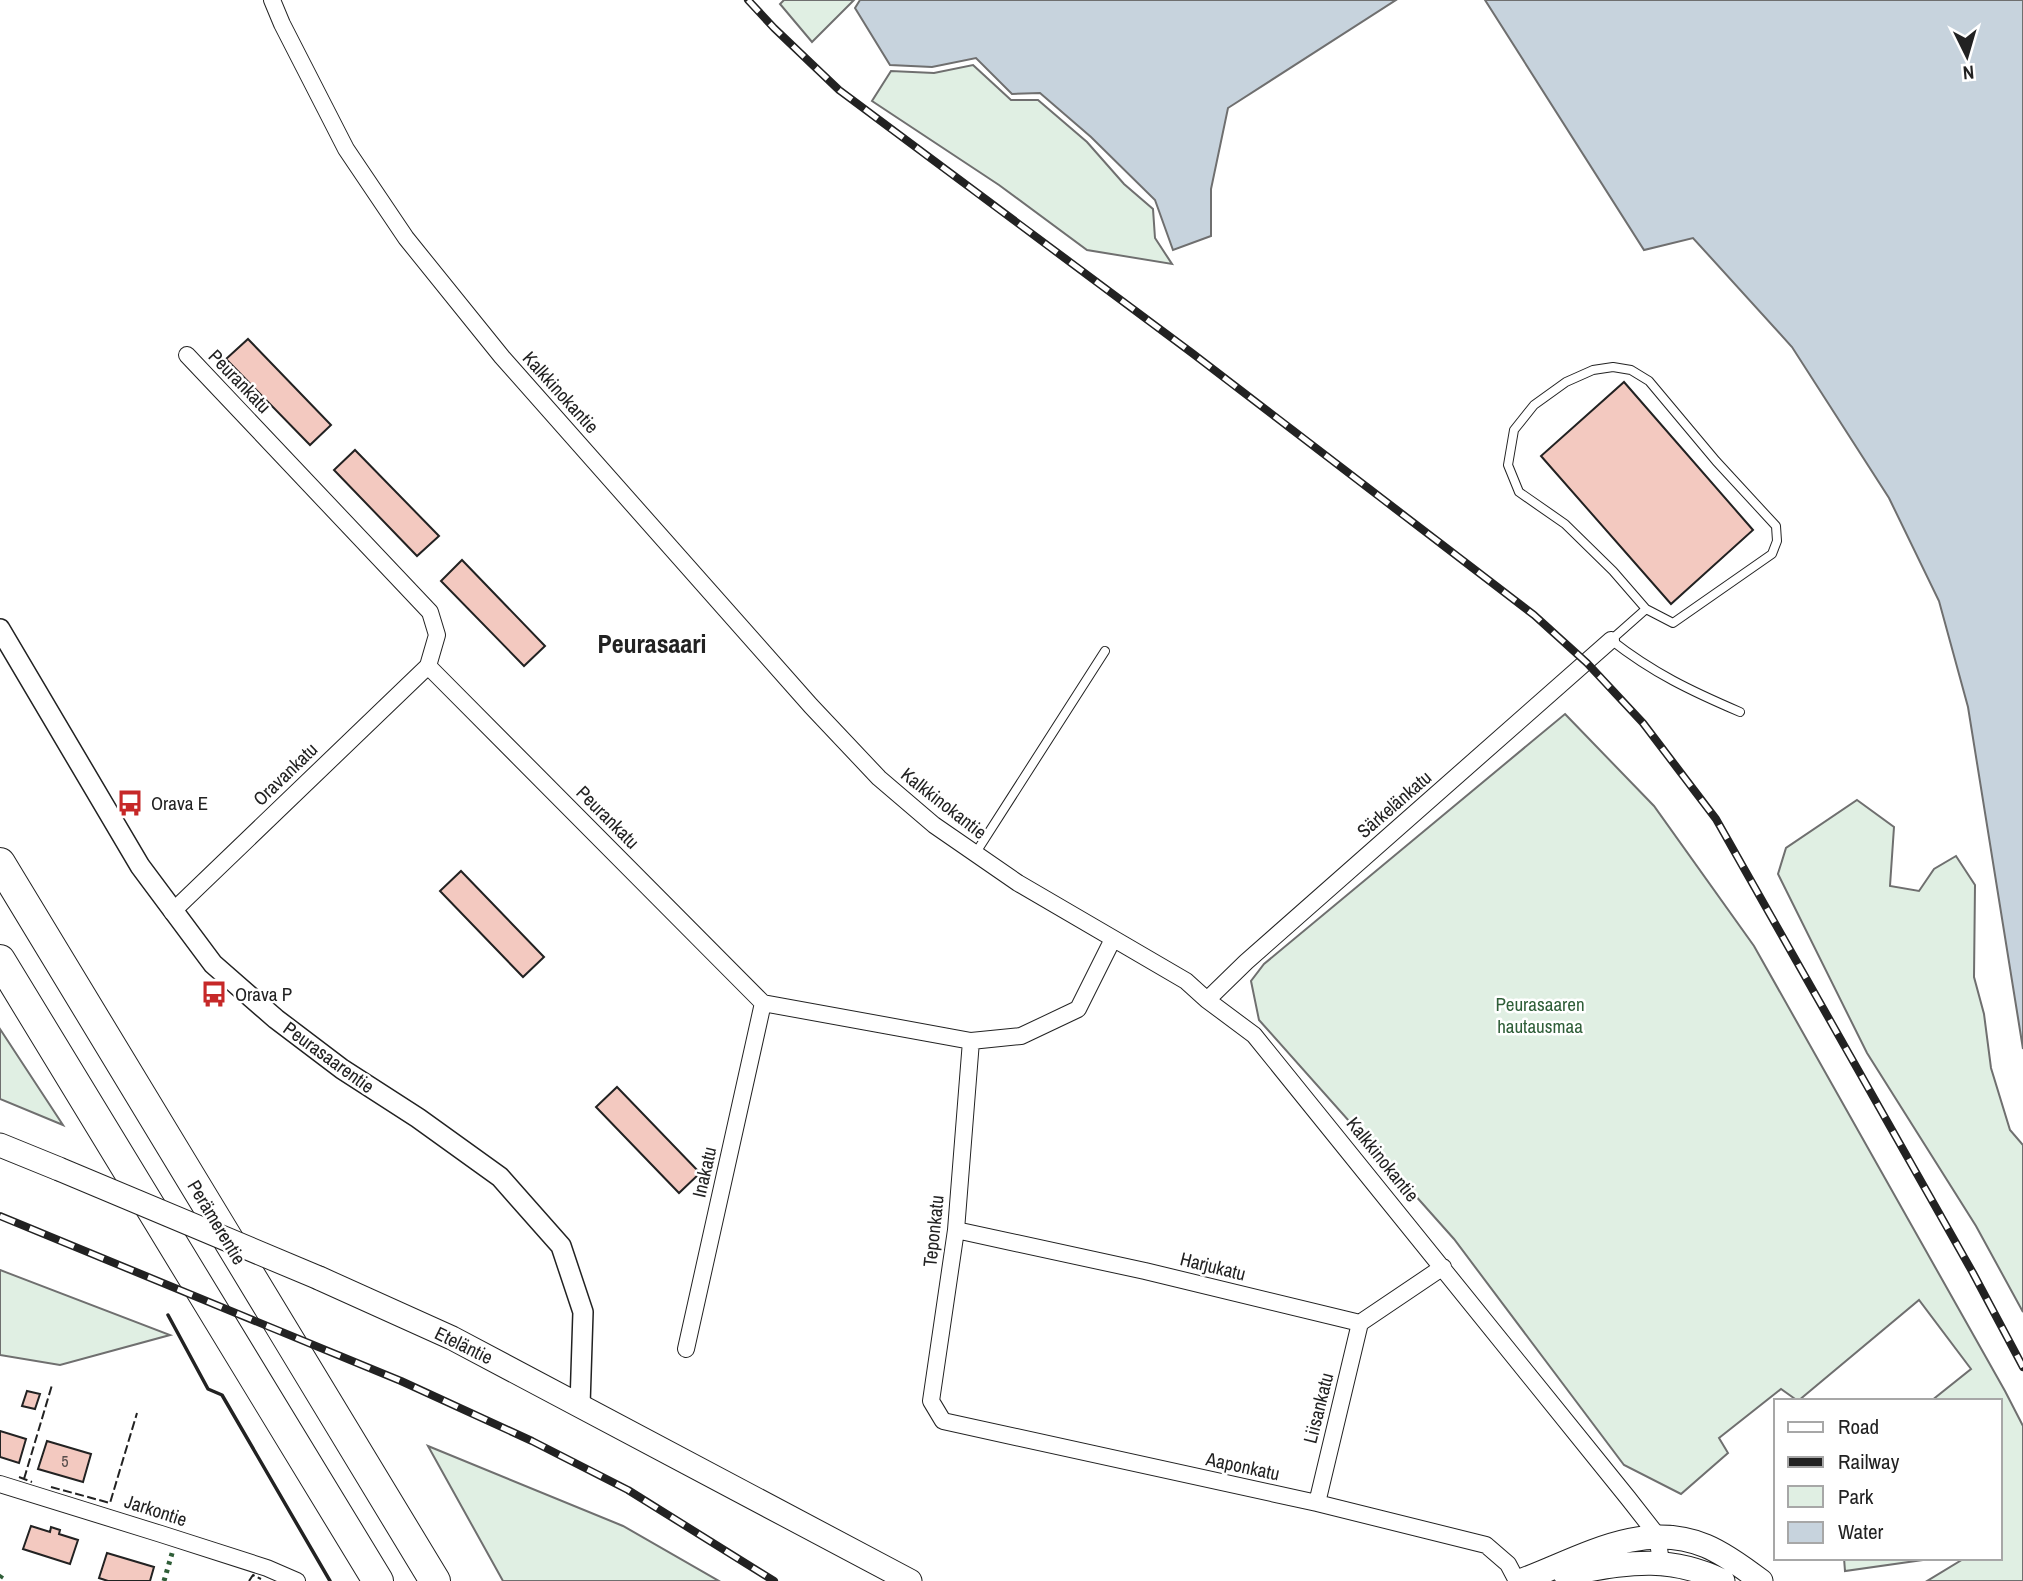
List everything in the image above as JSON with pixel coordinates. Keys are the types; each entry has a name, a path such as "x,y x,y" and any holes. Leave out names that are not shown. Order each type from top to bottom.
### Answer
{"highway":[{"name":"Perämerentie","path":"0,863 435,1581"},
{"path":"0,960 378,1581"}],"main road":[{"name":"Eteläntie","path":"0,1145 319,1278 452,1338 910,1581"},
{"path":"1520,1581 1614,1543 1657,1535 1705,1546 1741,1566 1761,1581"},
{"path":"1520,1581 1615,1564 1661,1562 1692,1569 1723,1581"}],"street":[{"name":"Kalkkinokantie","path":"272,0 346,149 406,238 502,357 802,696 879,778 934,825 1018,884 1186,981 1254,1035 1657,1535"},
{"name":"Peurankatu","path":"187,355 430,612 437,635 428,666 763,1003"},
{"name":"Peurasaarentie","path":"0,629 140,866 213,964 266,1010 342,1069 418,1118 500,1177 561,1245 583,1312 580,1405"},
{"name":"Särkelänkatu","path":"1207,1000 1246,962 1611,640"},
{"name":"Oravankatu","path":"172,912 428,666"},
{"path":"763,1003 971,1041 1021,1036 1078,1009 1113,939"},
{"name":"Inakatu","path":"686,1349 763,1003"},
{"name":"Teponkatu","path":"943,1421 931,1401 956,1230 971,1041"},
{"name":"Harjukatu","path":"956,1230 1144,1271 1360,1323"},
{"path":"1360,1323 1443,1267"},
{"name":"Liisankatu","path":"1317,1503 1360,1323"},
{"name":"Aaponkatu","path":"943,1421 1317,1503 1486,1545 1508,1564 1520,1581"},
{"name":"Jarkontie","path":"0,1484 173,1537 298,1581"},
{"path":"1657,1535 1661,1562"}],"lane":[{"path":"1613,367 1631,370 1649,381 1716,461 1776,526 1777,541 1772,554 1673,623 1646,609 1614,571 1564,524 1519,492 1508,465 1514,429 1534,405 1566,382 1593,370 1613,367"},
{"path":"1646,609 1611,640 1638,661 1681,687 1740,712"},
{"path":"975,854 1105,651"}],"green space":[{"path":"784,0 854,0 812,42 780,4"},
{"path":"973,65 1011,100 1038,100 1087,142 1124,184 1153,209 1155,238 1172,264 1087,250 999,185 872,101 891,71 934,73"},
{"name":"Peurasaaren hautausmaa","path":"1565,714 1654,806 1754,946 2005,1391 2023,1426 2023,1581 1927,1581 1962,1560 2002,1560 2002,1399 1934,1399 1971,1369 1919,1300 1800,1399 1795,1399 1781,1389 1719,1438 1728,1453 1681,1494 1624,1465 1454,1239 1259,1020 1251,981 1264,964"},
{"path":"1857,800 1894,827 1890,886 1919,891 1934,869 1956,856 1975,885 1974,977 1984,1014 1991,1068 2010,1130 2023,1145 2023,1312 1976,1226 1867,1053 1778,874 1786,848"},
{"path":"0,1029 63,1125 0,1099"},
{"path":"0,1270 170,1335 60,1365 0,1355"},
{"path":"428,1446 623,1526 719,1581 503,1581"},
{"path":"1844,1560 1923,1560 1845,1571"}],"water":[{"path":"860,0 1396,0 1228,108 1211,189 1211,236 1173,250 1155,200 1091,137 1040,93 1012,94 976,58 932,67 890,65 855,8"},
{"path":"1485,0 2023,0 2023,1049 1968,707 1939,601 1889,498 1792,347 1693,238 1644,250"}],"building":[{"path":"248,339 331,425 310,445 226,359"},
{"path":"1624,382 1753,530 1671,604 1541,456"},
{"path":"355,450 439,536 417,556 334,470"},
{"path":"462,560 545,646 524,666 441,581"},
{"path":"461,871 544,957 523,977 440,891"},
{"path":"617,1087 700,1173 679,1193 596,1107"},
{"path":"27,1391 40,1394 35,1409 22,1406"},
{"path":"0,1431 26,1439 19,1463 0,1457"},
{"path":"47,1441 91,1454 83,1482 38,1469"},
{"path":"31,1526 50,1532 51,1527 60,1530 59,1534 78,1540 70,1564 23,1549"},
{"path":"107,1553 154,1567 150,1581 108,1581 99,1578"}],"railway":[{"path":"748,0 839,90 1192,353 1534,615 1587,663 1643,723 1716,819 1973,1273 2023,1367"},
{"path":"0,1216 401,1381 532,1441 628,1490 774,1581"}],"hedge":[{"path":"164,1581 173,1550"}],"fence":[{"path":"24,1479 52,1385"},
{"path":"51,1487 110,1503 137,1413"},
{"path":"19,1477 32,1482"},
{"path":"249,1581 253,1575 261,1579"}],"wall":[{"path":"168,1315 208,1389 222,1395 330,1581"}],"place":[{"name":"Orava E","path":"130,803"},
{"name":"Orava P","path":"214,994"}],"district":[{"name":"Peurasaari","path":"652,643"}]}
